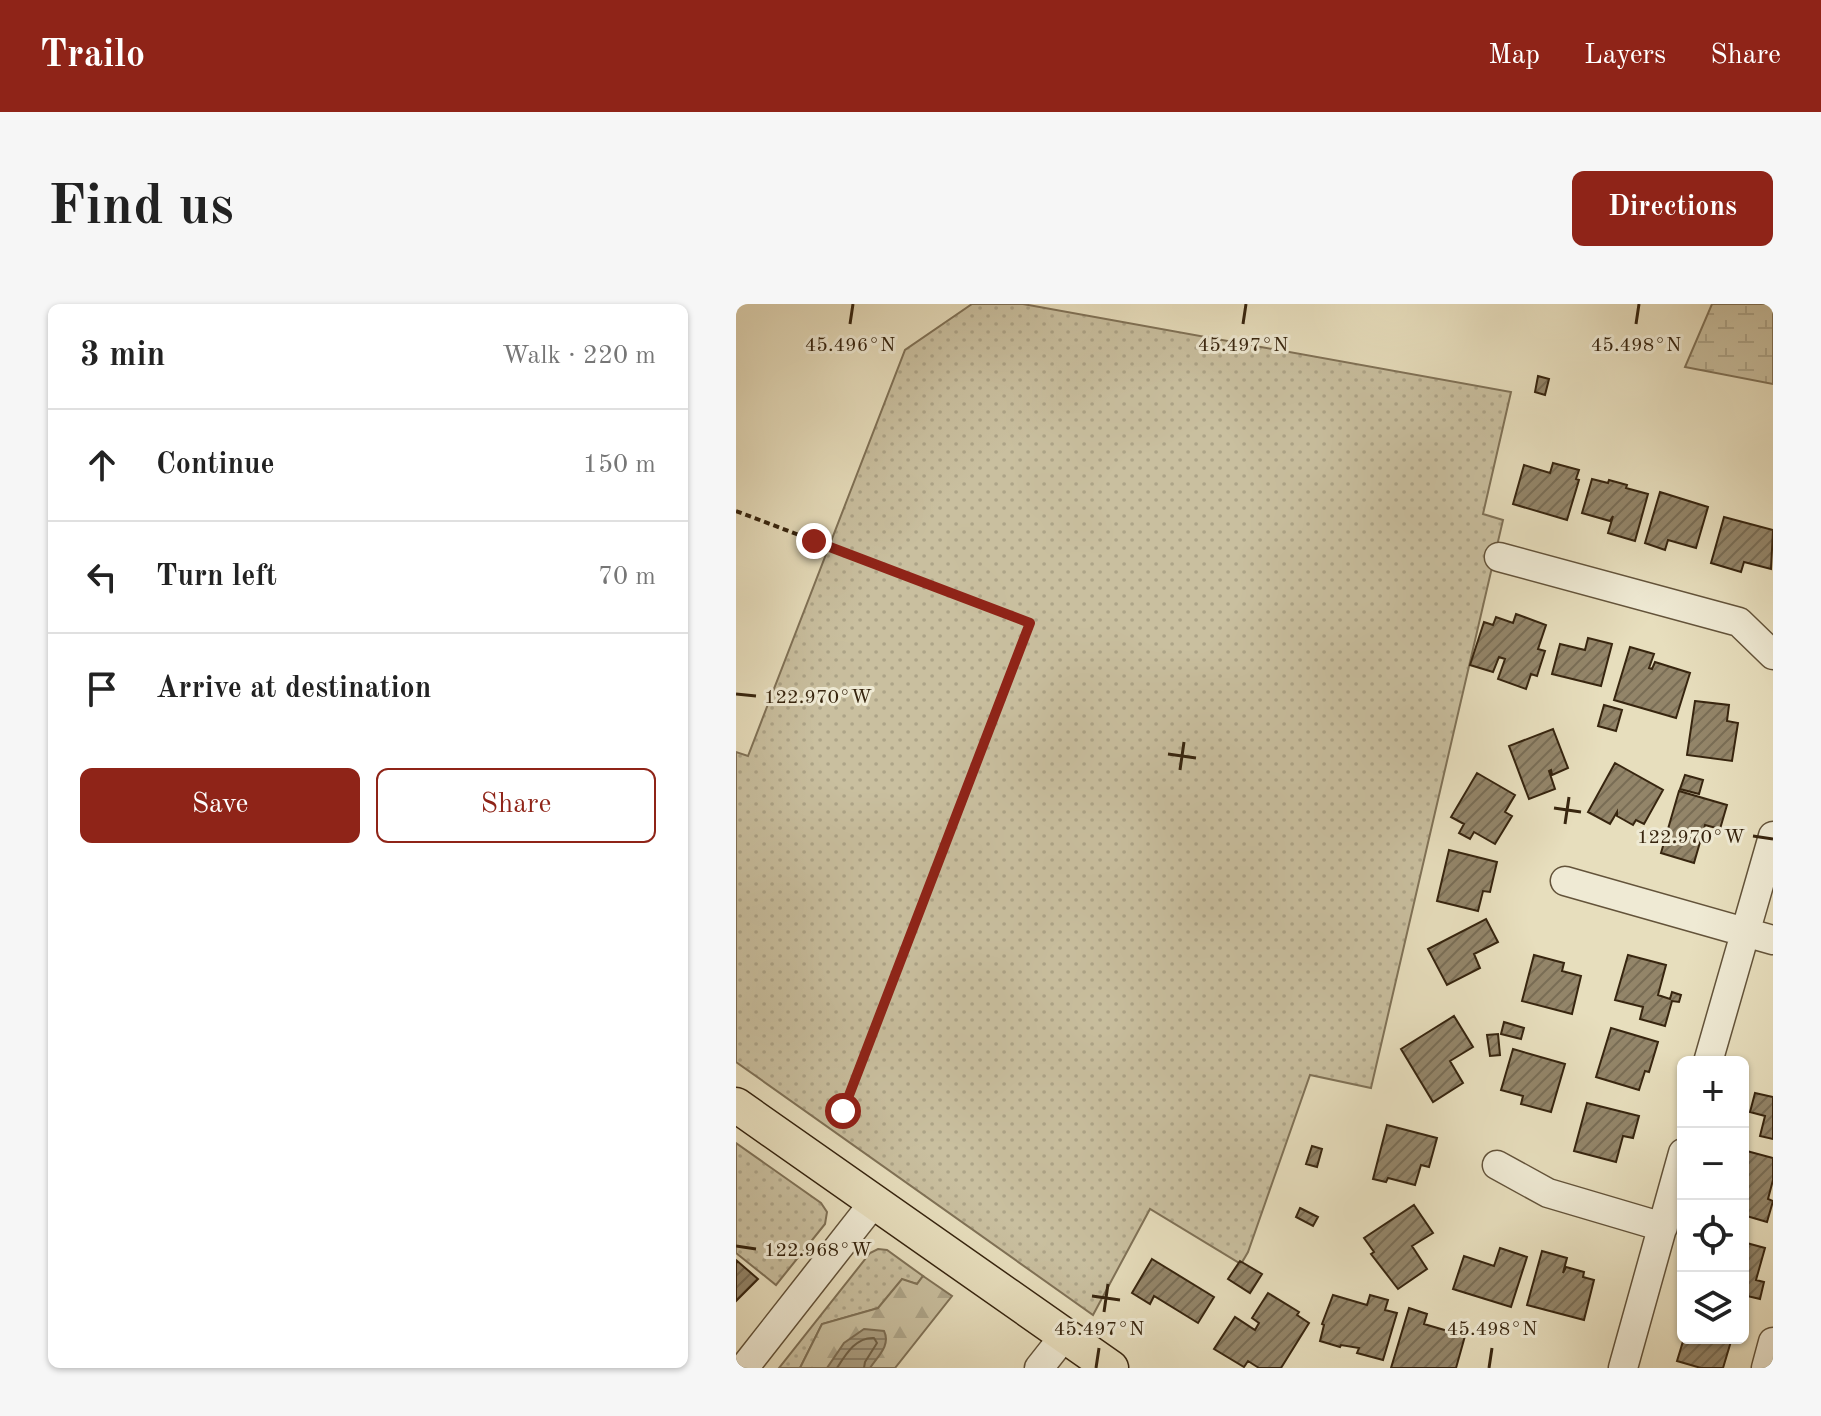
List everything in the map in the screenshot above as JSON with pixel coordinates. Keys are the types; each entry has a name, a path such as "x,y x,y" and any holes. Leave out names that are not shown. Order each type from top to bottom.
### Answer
{"main road":[{"path":"736,1105 1111,1368"}],"street":[{"path":"1499,557 1739,622 1773,655"},
{"path":"1710,1056 1773,836"},
{"path":"1565,881 1773,940"},
{"path":"1497,1165 1548,1193 1663,1227"},
{"path":"1623,1368 1677,1175"},
{"path":"744,1368 875,1201"},
{"path":"1039,1368 1065,1335"},
{"path":"1766,1368 1773,1342"}],"path":[{"path":"736,511 1030,623 843,1111"}],"green space":[{"path":"972,304 1023,304 1511,392 1483,514 1503,520 1371,1088 1310,1075 1248,1252 1241,1264 1150,1209 1093,1315 736,1062 736,752 748,756 905,350"},
{"path":"1712,304 1773,304 1773,384 1685,367"},
{"path":"736,1143 821,1203 827,1212 825,1224 776,1285 736,1253"},
{"path":"878,1249 887,1250 923,1276 917,1284 902,1280 879,1308 822,1324 800,1368 779,1368 870,1253"},
{"path":"923,1276 952,1296 895,1368 800,1368 822,1324 878,1308 902,1279 917,1284"}],"water":[{"path":"864,1329 884,1331 886,1336 883,1350 870,1368 827,1368 844,1343"}],"building":[{"path":"1538,376 1549,379 1545,395 1535,392"},
{"path":"1553,463 1579,470 1567,520 1513,504 1524,465 1550,473"},
{"path":"1592,479 1608,483 1609,480 1648,494 1635,541 1608,533 1613,516 1610,521 1582,513"},
{"path":"1660,492 1708,507 1696,548 1668,540 1665,550 1645,543"},
{"path":"1724,517 1773,530 1771,569 1744,562 1741,572 1711,563"},
{"path":"1516,614 1546,625 1538,649 1545,651 1537,676 1531,674 1526,689 1498,679 1505,659 1499,657 1493,672 1470,665 1484,622 1493,625 1496,617 1513,623"},
{"path":"1588,638 1612,644 1601,686 1552,674 1560,644 1585,650"},
{"path":"1630,647 1654,654 1649,668 1652,669 1655,662 1690,673 1676,718 1614,700"},
{"path":"1695,701 1729,705 1727,721 1738,723 1732,761 1687,755"},
{"path":"1604,705 1622,710 1616,731 1598,726"},
{"path":"1553,729 1568,768 1552,775 1549,771 1555,789 1529,799 1509,746"},
{"path":"1615,763 1663,790 1644,824 1636,820 1633,825 1617,816 1617,812 1610,824 1588,812"},
{"path":"1477,773 1515,795 1505,812 1512,816 1495,844 1474,832 1470,839 1459,833 1464,824 1451,817"},
{"path":"1685,775 1703,780 1699,794 1680,789"},
{"path":"1679,791 1727,805 1720,829 1705,825 1694,863 1661,853"},
{"path":"1449,850 1497,862 1490,892 1483,891 1478,911 1437,901"},
{"path":"1486,919 1498,942 1474,954 1480,968 1447,985 1428,949"},
{"path":"1534,955 1564,963 1562,971 1581,976 1572,1014 1522,1001"},
{"path":"1628,955 1666,965 1658,995 1670,999 1672,992 1681,995 1679,1002 1672,1001 1665,1026 1640,1019 1643,1007 1615,1000"},
{"path":"1454,1016 1473,1047 1450,1061 1463,1083 1433,1102 1401,1049"},
{"path":"1504,1022 1524,1028 1521,1039 1501,1034"},
{"path":"1611,1028 1658,1042 1649,1072 1645,1071 1639,1090 1596,1077"},
{"path":"1498,1034 1500,1055 1490,1056 1487,1035"},
{"path":"1513,1049 1565,1064 1551,1112 1521,1104 1523,1096 1501,1090"},
{"path":"1755,1093 1773,1097 1773,1139 1760,1136 1765,1116 1750,1112"},
{"path":"1587,1103 1639,1116 1633,1138 1623,1136 1616,1162 1574,1151"},
{"path":"1387,1125 1437,1138 1429,1167 1421,1165 1415,1185 1388,1178 1386,1182 1373,1179"},
{"path":"1312,1146 1322,1149 1317,1167 1306,1164"},
{"path":"1749,1152 1773,1158 1773,1180 1768,1199 1773,1201 1767,1222 1749,1217"},
{"path":"1414,1205 1433,1233 1412,1246 1427,1269 1398,1289 1371,1254 1374,1252 1364,1238"},
{"path":"1300,1208 1318,1217 1313,1226 1296,1217"},
{"path":"1749,1244 1765,1248 1756,1280 1764,1282 1760,1299 1749,1296"},
{"path":"1500,1248 1527,1257 1511,1307 1453,1289 1464,1256 1494,1266"},
{"path":"1542,1251 1567,1258 1563,1273 1566,1267 1584,1272 1583,1277 1594,1280 1584,1320 1527,1305"},
{"path":"1152,1259 1214,1297 1198,1323 1154,1296 1150,1304 1132,1293"},
{"path":"736,1260 758,1279 736,1301"},
{"path":"1240,1261 1262,1274 1250,1293 1228,1279"},
{"path":"1268,1293 1299,1312 1297,1315 1309,1323 1281,1368 1259,1368 1248,1361 1244,1367 1214,1349 1235,1317 1255,1330 1259,1323 1252,1318"},
{"path":"1333,1295 1367,1305 1370,1295 1388,1300 1385,1310 1397,1313 1383,1360 1357,1353 1359,1348 1320,1341 1322,1324"},
{"path":"1409,1308 1427,1314 1424,1324 1465,1336 1456,1368 1391,1368"},
{"path":"1682,1344 1730,1344 1723,1368 1701,1368 1677,1361"}],"route":[{"path":"814,541 1030,623 843,1111"}]}
